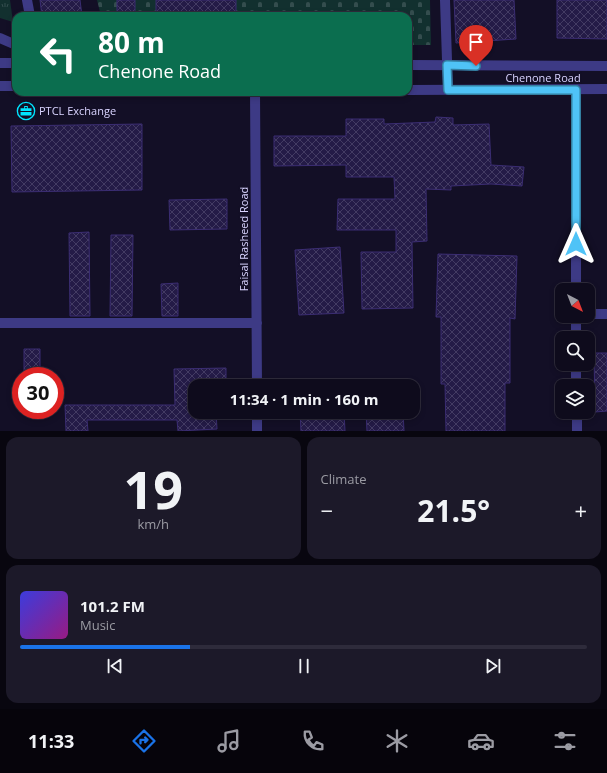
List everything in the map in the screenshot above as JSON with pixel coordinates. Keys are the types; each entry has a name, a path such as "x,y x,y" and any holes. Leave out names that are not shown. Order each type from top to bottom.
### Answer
{"street":[{"path":"27,0 29,12"},
{"path":"445,0 448,90"},
{"path":"0,38 12,43"},
{"path":"0,62 12,63"},
{"name":"Chenone Road","path":"412,65 607,66"},
{"path":"0,86 12,86"},
{"name":"Chenone Road","path":"412,90 607,89"},
{"path":"576,90 576,283"},
{"name":"Faisal Rasheed Road","path":"255,96 257,379"},
{"path":"595,314 607,314"},
{"path":"0,324 256,323"},
{"path":"257,419 257,431"},
{"path":"576,419 577,431"}],"green space":[{"path":"0,0 10,0 12,22 0,18"},
{"path":"97,0 430,0 431,45 412,45 412,12 100,12"}],"building":[{"path":"40,0 80,0 82,12 42,12"},
{"path":"117,0 135,0 135,12 117,12"},
{"path":"156,0 236,0 236,12 156,12"},
{"path":"454,0 514,0 516,39 456,43"},
{"path":"557,0 607,0 607,39 557,38"},
{"path":"436,117 453,118 453,125 489,124 491,165 524,167 522,186 491,184 451,186 451,190 426,189 427,241 412,242 413,308 362,309 361,252 396,252 396,230 337,230 338,199 395,199 394,177 346,177 346,165 274,166 274,136 346,136 346,119 384,119 384,124 435,122"},
{"path":"142,124 142,190 12,192 11,126"},
{"path":"227,199 227,229 170,230 169,200"},
{"path":"89,232 90,316 70,316 69,233"},
{"path":"111,235 133,235 132,316 110,316"},
{"path":"340,247 344,313 299,315 295,250"},
{"path":"438,254 517,256 515,319 510,318 510,383 505,383 505,431 446,431 445,384 441,384 441,317 436,317"},
{"path":"178,283 178,316 162,316 161,284"},
{"path":"24,349 40,349 40,367 24,367"},
{"path":"595,353 607,353 607,411 595,412"},
{"path":"226,368 226,379 188,379 188,419 216,419 217,429 178,431 177,420 87,420 88,431 66,431 65,405 175,405 174,369"},
{"path":"300,419 344,419 345,431 301,431"},
{"path":"366,419 403,419 404,431 367,431"}],"place":[{"name":"PTCL Exchange","path":"26,111"}],"route":[{"path":"476,66 447,65 448,90 576,90 576,244"}]}
